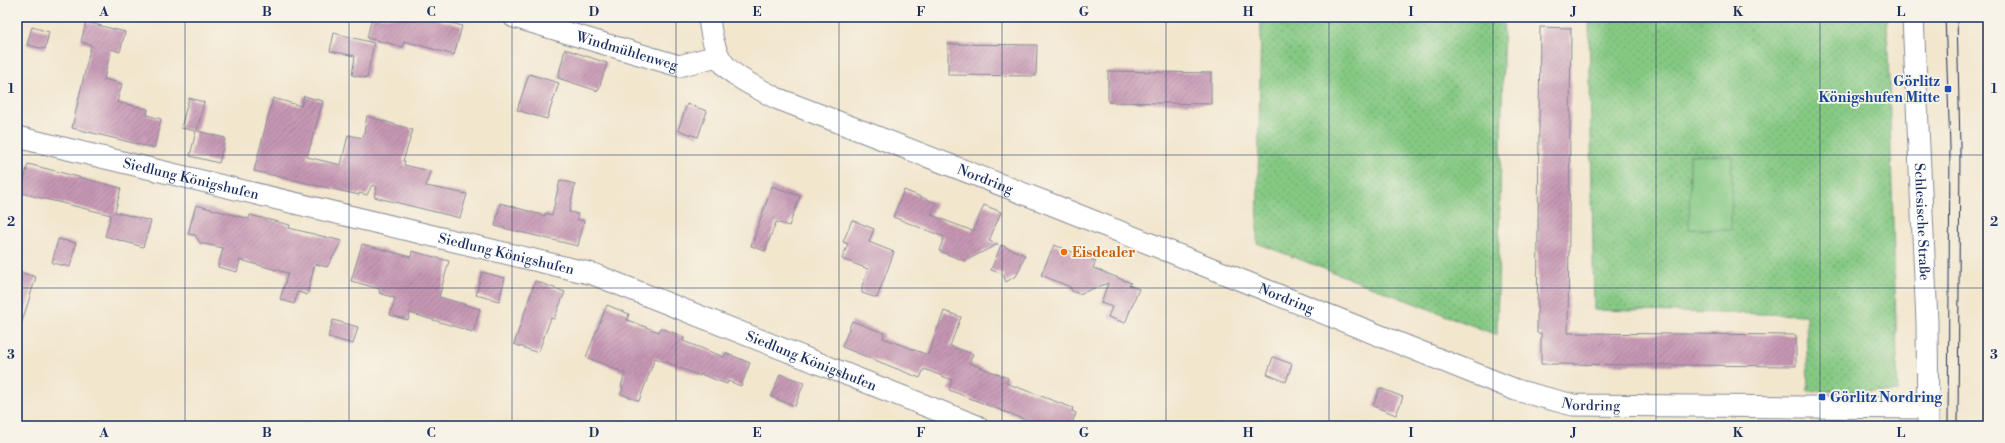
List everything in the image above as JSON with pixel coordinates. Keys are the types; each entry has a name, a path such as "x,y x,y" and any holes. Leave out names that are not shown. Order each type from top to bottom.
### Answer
{"street":[{"name":"Windmühlenweg","path":"514,17 679,66 717,56"},
{"name":"Nordring","path":"709,17 711,35 717,56 723,64 739,77 776,98 1048,203 1516,390 1573,405 1928,417"},
{"name":"Schlesische Straße","path":"1913,17 1927,322 1928,417"},
{"name":"Siedlung Königshufen","path":"17,137 593,274 977,426"}],"green space":[{"path":"1261,17 1504,17 1497,335 1257,243"},
{"path":"1589,17 1887,17 1898,392 1808,391 1806,315 1594,310"},
{"path":"1690,155 1732,156 1731,230 1689,229"}],"building":[{"path":"372,17 429,17 462,26 454,55 404,41 403,47 367,38"},
{"path":"86,22 125,32 120,52 111,49 104,79 122,84 117,102 148,109 147,115 161,119 154,148 72,128 91,45 81,42"},
{"path":"32,27 49,32 45,49 27,45"},
{"path":"1540,27 1571,28 1568,333 1796,335 1796,366 1541,364 1541,333 1537,333"},
{"path":"334,33 374,43 367,78 352,75 355,56 330,51"},
{"path":"948,44 1037,45 1036,76 948,75"},
{"path":"565,49 607,63 598,91 558,78"},
{"path":"1108,71 1211,73 1211,104 1108,102"},
{"path":"529,74 559,83 547,119 517,110"},
{"path":"304,96 323,101 307,157 341,165 348,135 363,138 367,116 413,130 403,161 405,161 404,165 430,171 426,186 467,194 460,218 374,197 377,187 372,185 367,195 359,193 359,195 254,171 273,98 301,106"},
{"path":"189,98 204,102 197,131 225,138 219,163 190,156 196,131 181,128"},
{"path":"687,104 707,111 698,137 678,130"},
{"path":"28,164 121,188 115,212 151,221 143,247 105,236 111,215 21,193"},
{"path":"560,180 575,184 569,212 578,214 577,219 584,221 578,246 495,226 500,203 545,216 545,213 552,215"},
{"path":"772,186 800,196 789,226 776,222 765,251 751,246"},
{"path":"904,190 936,203 931,215 973,231 984,205 1001,212 989,241 998,244 965,261 939,251 944,237 893,217"},
{"path":"196,205 249,219 250,215 290,225 289,228 342,241 327,267 315,264 307,295 298,292 294,304 280,299 288,273 240,260 237,272 218,267 223,248 200,243 195,235 188,234"},
{"path":"852,220 874,229 869,242 894,252 877,298 862,293 862,286 868,269 842,259 848,244 843,242"},
{"path":"58,239 76,243 70,267 52,263"},
{"path":"362,244 411,257 412,251 449,261 439,297 480,309 473,332 410,313 408,320 390,315 395,298 379,293 380,289 351,281"},
{"path":"1001,245 1025,255 1017,275 1006,282 1003,274 991,270"},
{"path":"1054,245 1096,261 1093,268 1131,283 1129,285 1139,289 1125,323 1108,317 1112,307 1101,303 1108,283 1079,294 1072,291 1070,287 1041,275"},
{"path":"17,271 36,277 21,325 17,324"},
{"path":"482,272 505,278 499,301 476,295"},
{"path":"535,281 565,292 554,319 551,318 538,353 514,344"},
{"path":"607,305 629,314 627,320 659,332 661,328 684,337 683,341 724,357 726,353 750,363 741,386 728,381 727,384 700,374 700,376 655,358 639,401 621,394 623,387 621,386 625,373 586,357"},
{"path":"944,311 961,317 950,346 973,354 969,363 1008,378 1006,383 1073,408 1072,411 1076,413 1071,426 1041,426 949,390 952,380 924,369 920,378 842,347 852,321 884,333 883,338 928,355"},
{"path":"333,320 358,327 353,344 328,337"},
{"path":"1273,357 1292,364 1286,382 1267,374"},
{"path":"780,374 804,383 795,406 771,397"},
{"path":"1380,388 1403,397 1396,415 1373,406"}],"tram line":[{"path":"1945,17 1950,146 1948,426"},
{"path":"1957,17 1960,146 1958,426"}],"place":[{"name":"Görlitz Königshufen Mitte","path":"1948,89"},
{"name":"Eisdealer","path":"1064,252"},
{"name":"Görlitz Nordring","path":"1822,397"}]}
